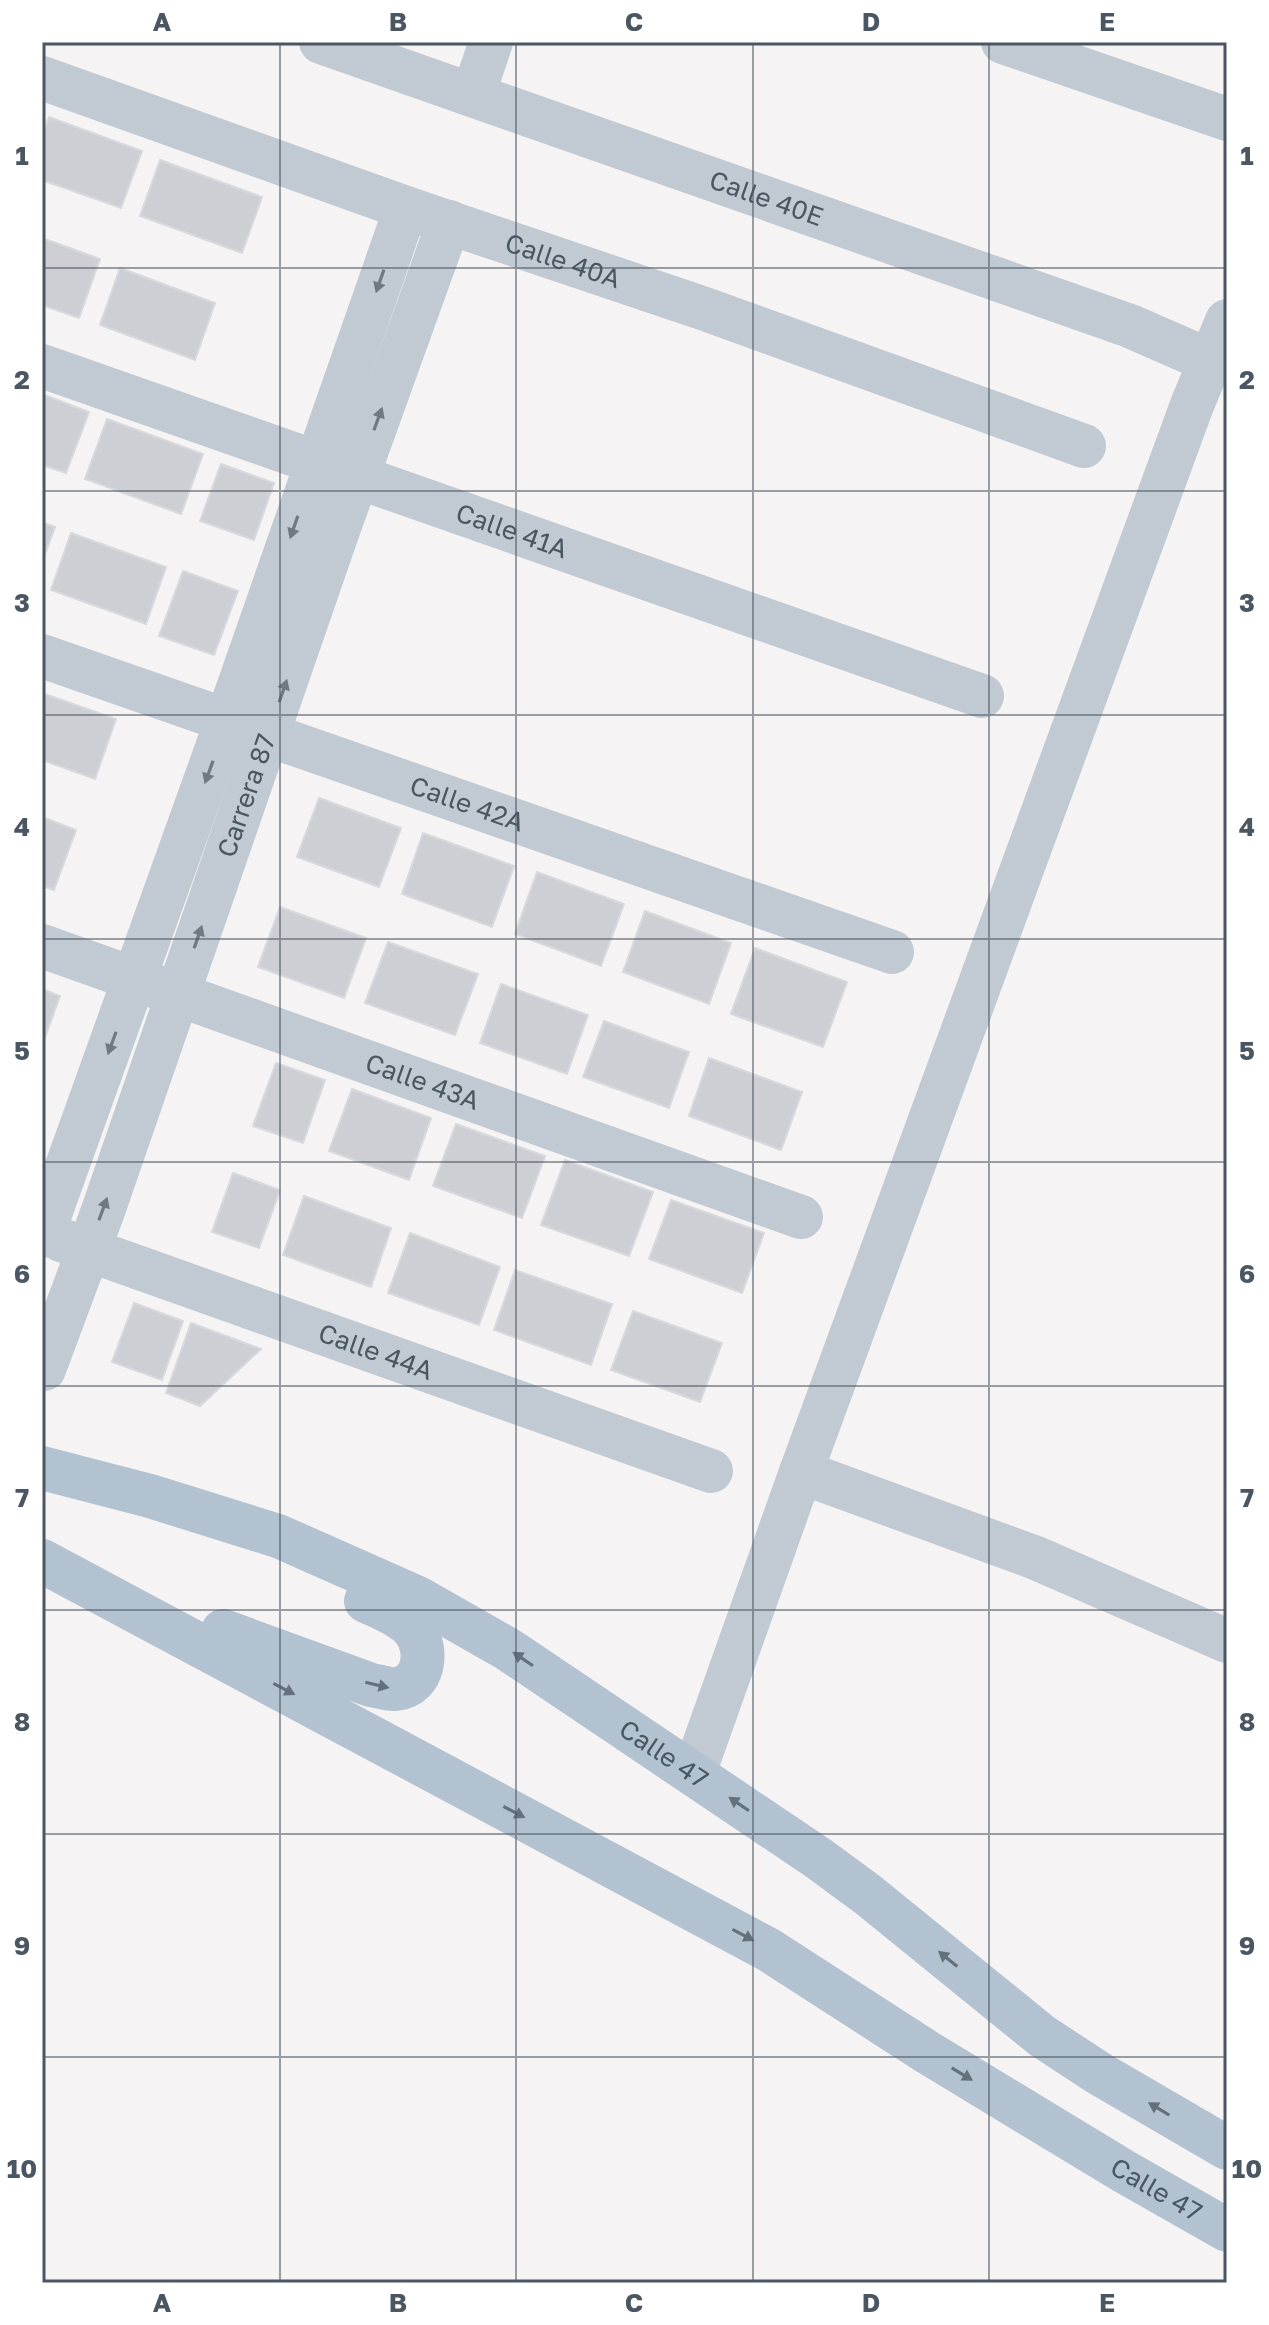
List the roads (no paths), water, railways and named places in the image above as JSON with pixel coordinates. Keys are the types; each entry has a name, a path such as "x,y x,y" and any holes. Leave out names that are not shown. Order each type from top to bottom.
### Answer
{"main road":[{"name":"Calle 47","path":"42,1468 150,1496 278,1536 418,1598 509,1650 694,1773 867,1894 1042,2036 1113,2082 1227,2148"},
{"path":"54,1568 371,1685 395,1689 408,1685 422,1668 424,1648 414,1629 389,1612 150,1496"},
{"name":"Calle 47","path":"54,1568 769,1950 927,2052 1227,2230"}],"street":[{"name":"Calle 40E","path":"321,42 1115,321 1210,361"},
{"path":"473,95 491,42"},
{"path":"1003,42 1227,119"},
{"name":"Calle 40A","path":"42,78 406,208 705,309 1084,446"},
{"name":"Carrera 87","path":"42,1234 227,720 406,208"},
{"name":"Carrera 87","path":"43,1369 178,995 357,477 449,222"},
{"path":"694,1773 801,1472 1192,405 1227,321"},
{"name":"Calle 41A","path":"42,366 982,696"},
{"name":"Calle 42A","path":"42,656 892,952"},
{"name":"Calle 43A","path":"42,946 801,1217"},
{"name":"Calle 44A","path":"42,1234 711,1471"},
{"path":"801,1472 1036,1558 1227,1641"}]}
